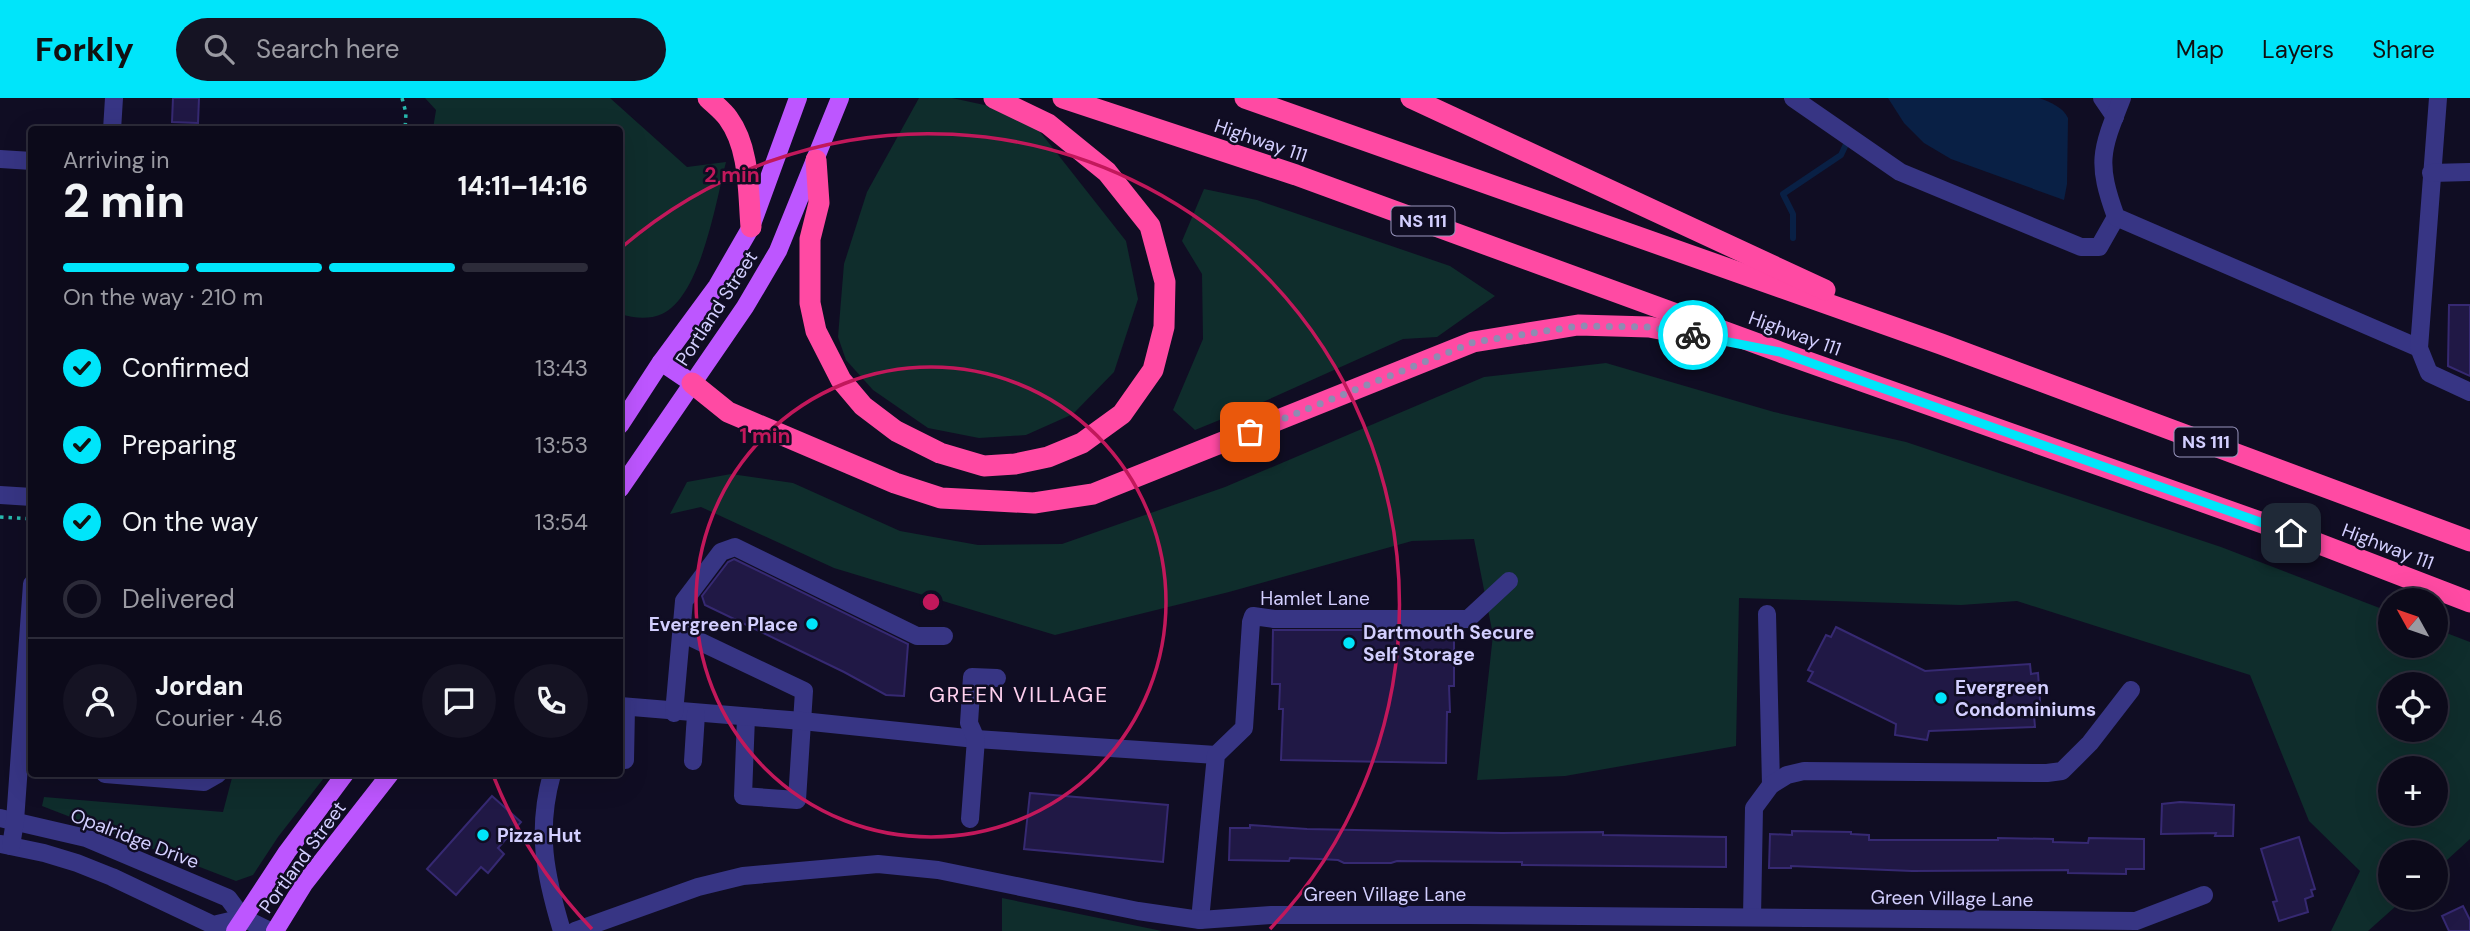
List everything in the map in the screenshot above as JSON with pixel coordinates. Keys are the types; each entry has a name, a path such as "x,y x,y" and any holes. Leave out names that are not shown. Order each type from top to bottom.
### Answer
{"highway":[{"path":"708,98 728,118 738,137 747,169 751,227"},
{"path":"816,160 819,203 810,239 810,303 816,331 841,380 863,406 896,431 940,453 984,466 1015,464 1048,457 1082,443 1122,414 1153,370 1164,327 1165,282 1150,226 1107,172 1048,124 993,98"},
{"name":"Highway 111","path":"1063,98 1297,175 1780,352 2291,533 2470,603"},
{"name":"Highway 111","path":"1245,98 1941,344 2470,541"},
{"path":"1411,98 1941,344"},
{"path":"692,383 729,412 895,483 941,498 1034,503 1093,494 1474,342 1578,326 1649,327 1780,352"}],"main road":[{"name":"Portland Street","path":"623,420 661,362 717,286 751,227 798,98"},
{"name":"Portland Street","path":"623,485 746,307 778,251 840,98"},
{"path":"661,362 692,383"},
{"name":"Portland Street","path":"256,927 287,852 343,777"},
{"name":"Portland Street","path":"256,927 304,884 388,777"}],"street":[{"path":"112,126 114,98"},
{"path":"1794,98 1900,172 2081,247 2099,247 2116,217"},
{"path":"2102,98 2115,117"},
{"path":"2122,98 2102,161 2105,187 2116,217 2419,348"},
{"path":"2438,98 2419,348 2429,373 2470,392"},
{"path":"0,159 28,161"},
{"path":"2431,173 2470,172"},
{"path":"0,495 28,497"},
{"path":"674,713 684,601 721,552 735,547 917,636 944,636"},
{"name":"Hamlet Lane","path":"1216,755 1244,728 1253,616 1274,619 1468,619 1509,581"},
{"path":"1767,614 1770,785"},
{"path":"682,633 804,691 797,800 743,796 746,717"},
{"path":"970,819 976,739 970,723 972,677 998,678"},
{"path":"28,689 25,767 7,820 5,845 77,863 213,925 256,927"},
{"path":"1752,917 1754,808 1770,785 1787,775 1804,771 2062,771 2090,743 2131,690"},
{"path":"625,760 623,707 802,721 976,739 1216,755 1200,920"},
{"path":"692,761 696,714"},
{"path":"142,777 204,782 213,777"},
{"path":"551,777 542,821 548,886 562,931"},
{"name":"Opalridge Drive","path":"7,820 86,838 216,892 228,898 256,927"},
{"name":"Green Village Lane","path":"575,931 686,891 743,876 878,864 938,870 1138,911 1200,920 1271,915 2136,921 2204,895"}],"path":[{"path":"402,98 406,113 405,126"},
{"path":"0,517 28,519"}],"green space":[{"path":"425,98 610,98 687,167 726,162 705,246 687,288 676,304 662,314 652,317 623,315 623,126 433,126 436,110"},
{"path":"919,98 952,98 1026,114 1126,241 1138,299 1114,372 1073,414 1026,435 979,438 928,428 873,390 846,360 838,337 844,264 867,192"},
{"path":"1204,189 1257,200 1450,266 1495,296 1437,337 1403,339 1195,430 1173,410 1203,339 1202,274 1182,241"},
{"path":"1606,363 1774,412 1906,442 2221,547 2378,607 2378,658 2448,658 2448,634 2470,642 2470,839 2448,859 2448,840 2378,840 2378,910 2392,910 2368,931 2331,931 2360,871 2309,821 2250,675 2017,601 1961,605 1739,598 1736,746 1565,776 1477,780 1493,635 1474,539 1412,541 1229,592 1055,635 834,568 701,507 670,514 687,482 731,474 793,483 900,531 978,545 1062,544 1225,487 1484,377"},
{"path":"232,777 325,777 278,837 253,875 236,881 42,806 44,797 223,812"},
{"path":"1002,898 1162,931 1002,931"}],"water":[{"path":"1888,98 2039,98 2056,105 2068,118 2067,184 2064,200 1951,159 1924,143 1904,123"}],"building":[{"path":"173,98 199,98 198,123 172,122"},
{"path":"2449,305 2470,305 2470,376 2448,366"},
{"name":"Evergreen Place","path":"734,559 908,644 904,696 886,695 705,605 702,596 728,562"},
{"name":"Evergreen Condominiums","path":"1836,627 1925,671 2030,664 2031,674 2038,673 2041,714 2034,715 2035,727 1929,731 1927,740 1895,735 1896,724 1808,681 1813,672 1808,670 1826,635 1831,637"},
{"path":"1273,630 1454,630 1454,686 1449,686 1446,763 1281,760 1283,709 1279,709 1280,684 1272,684"},
{"path":"1030,793 1168,805 1163,862 1024,849"},
{"name":"Pizza Hut","path":"492,796 521,822 498,848 504,854 488,873 481,867 456,895 427,869"},
{"path":"2180,802 2234,805 2233,836 2215,836 2216,833 2161,834 2162,804"},
{"path":"1250,825 1307,829 1603,832 1603,835 1726,837 1726,867 1522,865 1522,862 1344,863 1338,860 1290,858 1289,861 1229,860 1230,828 1250,828"},
{"path":"1792,831 1851,832 1869,835 1869,840 1998,838 2088,843 2089,838 2144,839 2144,869 2126,869 2126,874 2068,873 2068,870 1912,871 1791,866 1769,868 1770,834 1792,835"},
{"path":"2299,837 2315,889 2311,890 2313,896 2305,899 2308,912 2279,921 2273,902 2277,901 2261,849"},
{"path":"2463,906 2470,920 2470,931 2449,931 2442,916"}],"waterway":[{"path":"1793,238 1793,214 1783,194 1841,155 1849,138"}],"way so far":[{"path":"1250,432 1474,342 1578,326 1649,327 1693,335"}],"place":[{"name":"Evergreen Place","path":"812,624"},
{"name":"Dartmouth Secure Self Storage","path":"1349,643"},
{"name":"Evergreen Condominiums","path":"1941,698"},
{"name":"Pizza Hut","path":"483,835"}],"district":[{"name":"GREEN VILLAGE","path":"1019,695"}],"route":[{"path":"1693,335 1780,352 2291,533"}]}
